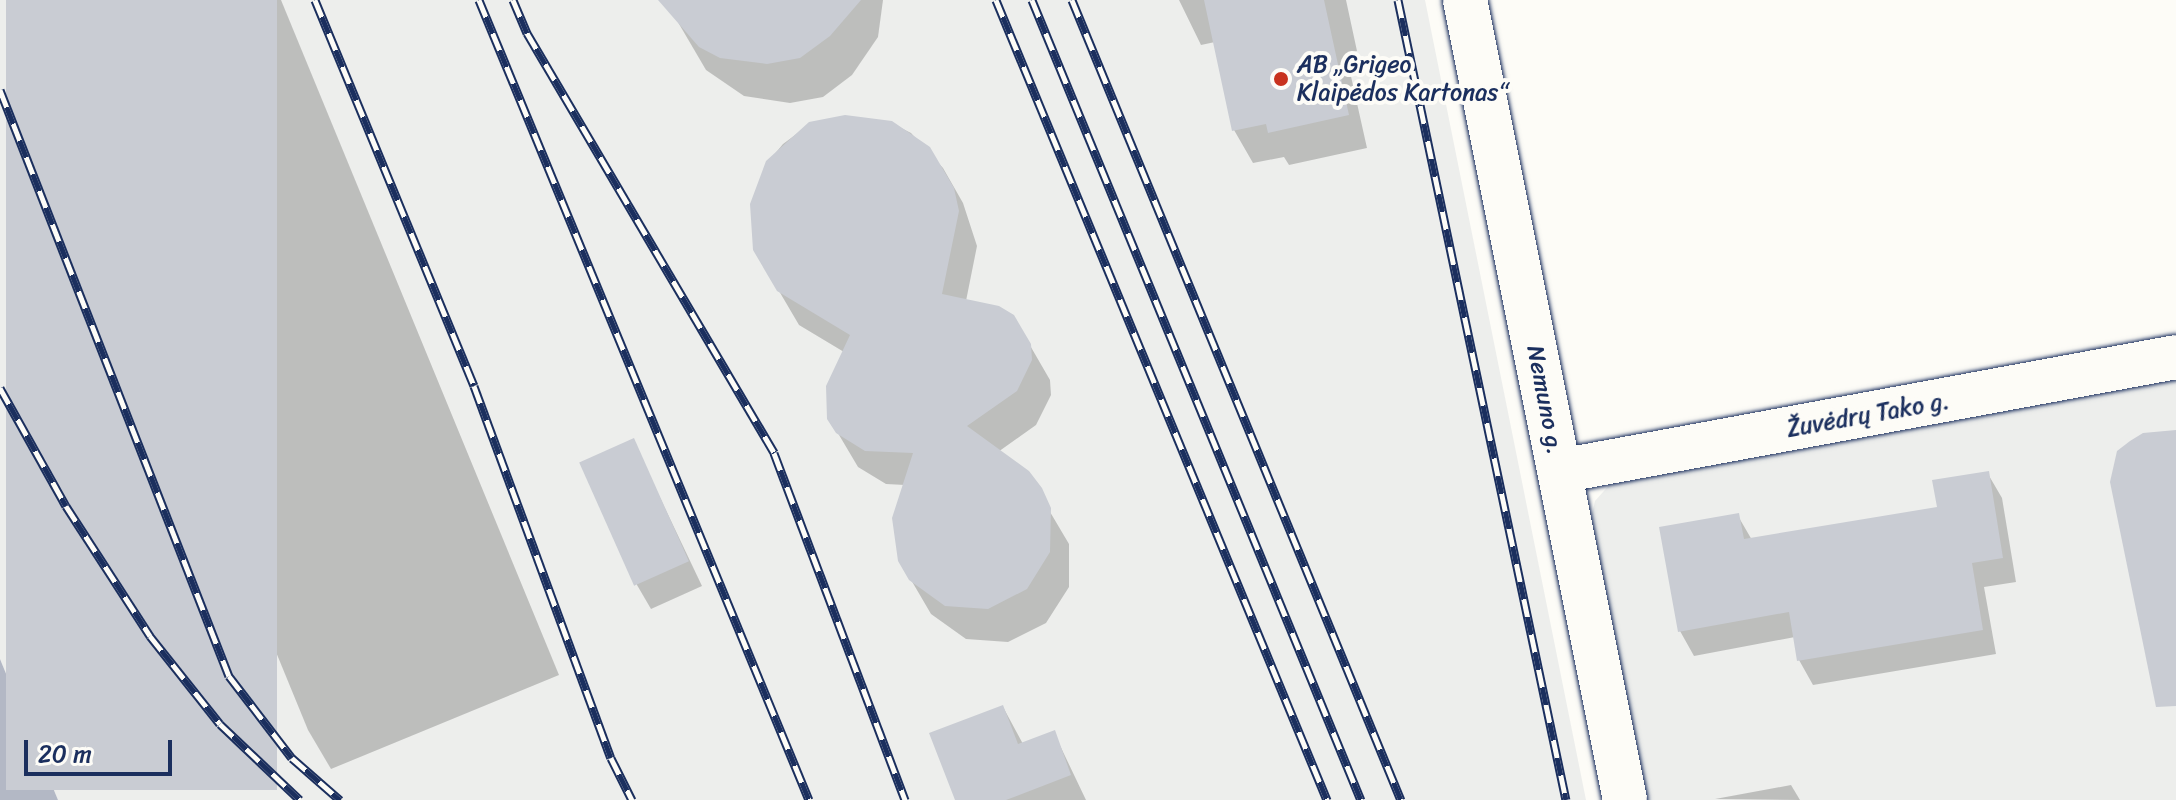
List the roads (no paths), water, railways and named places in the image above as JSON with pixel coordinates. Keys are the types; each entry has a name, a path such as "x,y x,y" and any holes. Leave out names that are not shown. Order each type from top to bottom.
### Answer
{"street":[{"name":"Nemuno g.","path":"1465,0 1625,800"},
{"name":"Žuvėdrų Tako g.","path":"1560,471 2176,357"}],"railway":[{"path":"315,0 474,386 611,758 632,800"},
{"path":"479,0 809,800"},
{"path":"513,0 527,33 774,453 905,800"},
{"path":"996,0 1327,800"},
{"path":"1032,0 1361,800"},
{"path":"1072,0 1401,800"},
{"path":"1398,0 1566,800"},
{"path":"0,90 229,676 292,758 340,800"},
{"path":"0,388 66,506 150,636 220,724 300,800"}],"place":[{"name":"AB „Grigeo Klaipėdos Kartonas“","path":"1281,79"}]}
